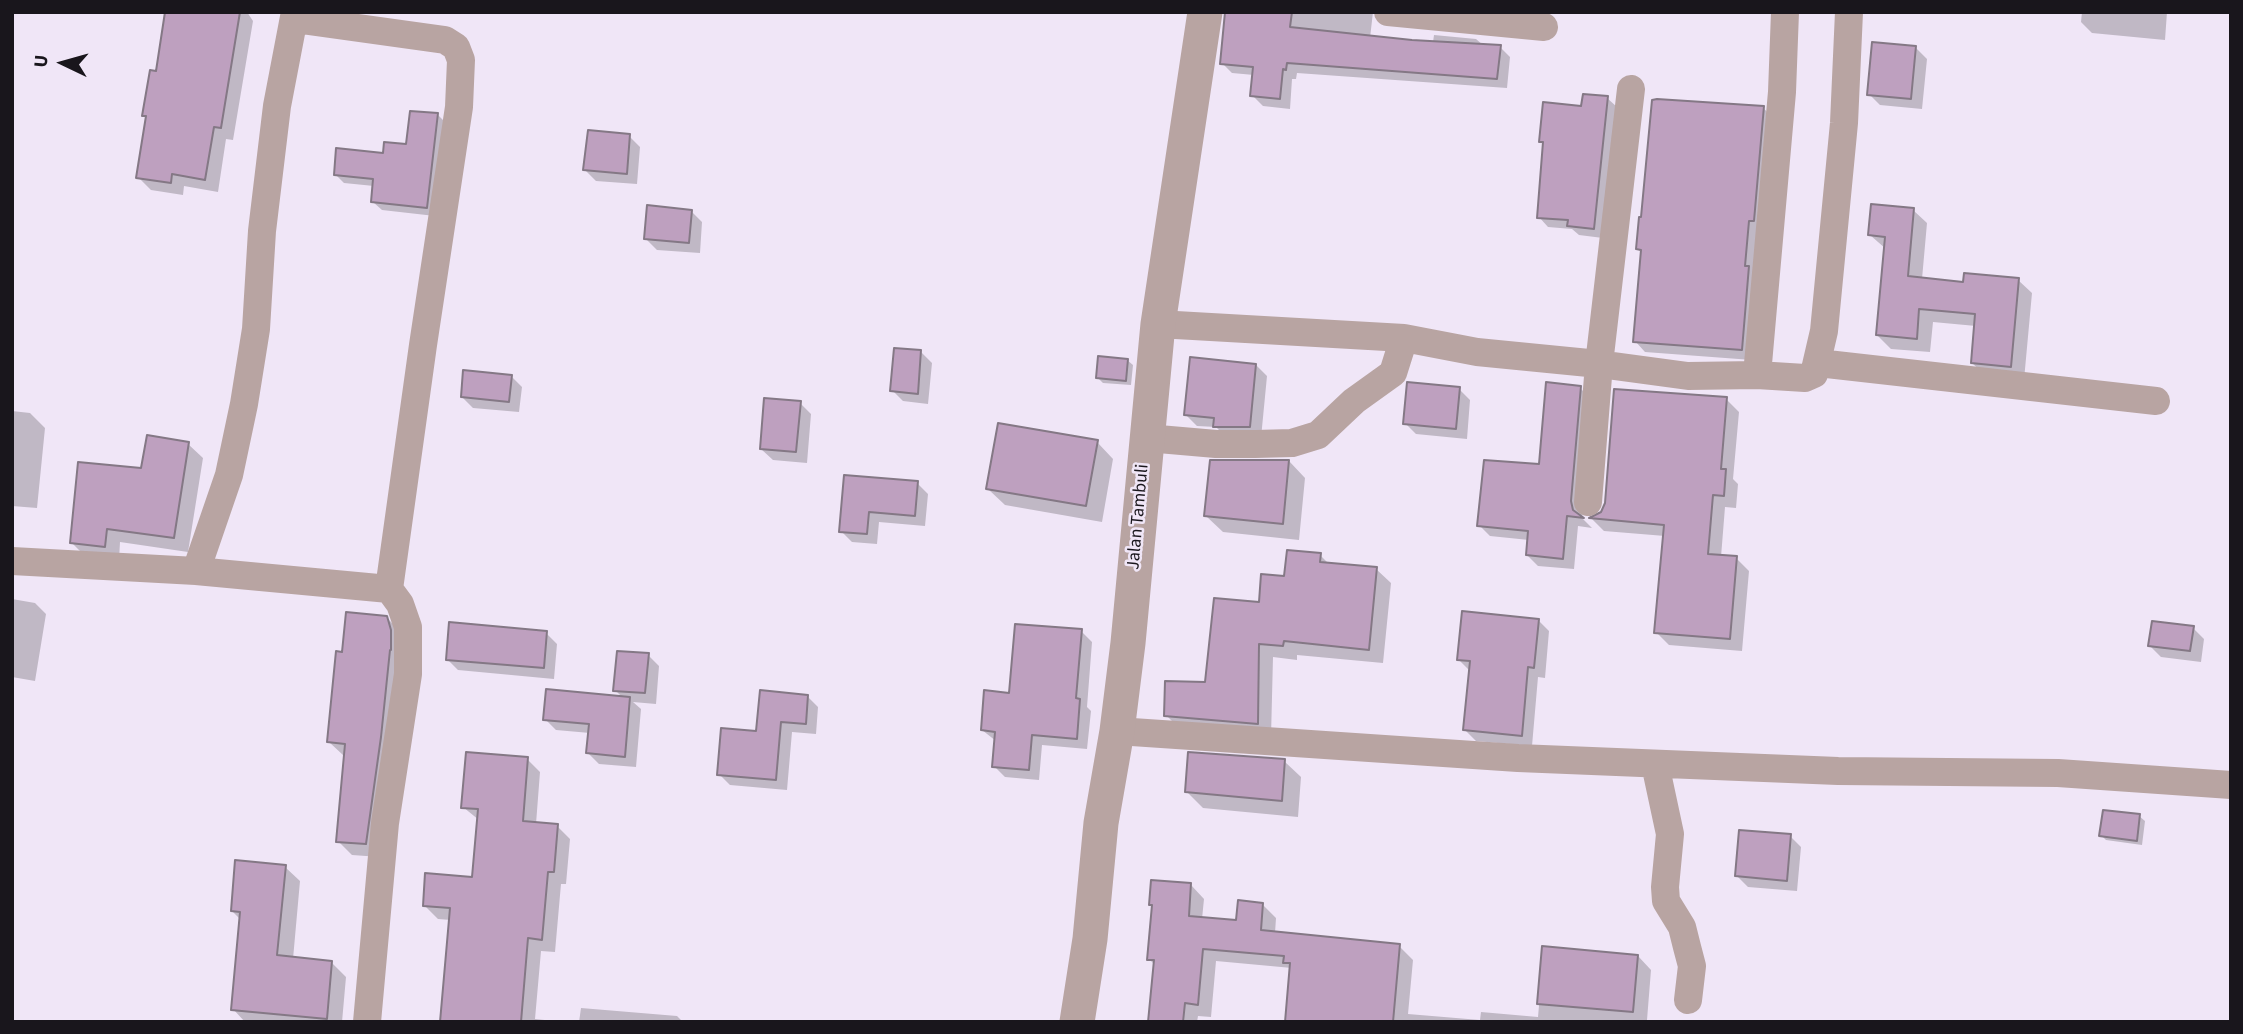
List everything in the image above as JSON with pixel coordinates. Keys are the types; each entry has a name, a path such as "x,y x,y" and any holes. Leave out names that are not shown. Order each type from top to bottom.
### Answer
{"street":[{"name":"Jalan Tambuli","path":"1077,1022 1090,939 1101,823 1117,731 1128,643 1158,324 1205,12"},
{"path":"1388,12 1544,27"},
{"path":"1757,375 1782,92 1785,12"},
{"path":"1158,324 1404,338 1477,352 1599,363 1688,376 1757,375 1805,378 1814,374 1824,331 1844,123 1849,12"},
{"path":"196,570 229,475 244,404 257,329 262,231 276,106 294,16 445,40 456,47 461,60 459,107 389,589 400,604 408,627 408,674 385,823 367,1022"},
{"path":"1588,502 1599,363 1632,89"},
{"path":"1147,438 1216,444 1292,443 1318,435 1354,401 1393,373 1404,338"},
{"path":"1818,362 2156,401"},
{"path":"12,561 196,570 389,589"},
{"path":"1117,731 1518,758 1838,771 2058,773 2231,785"},
{"path":"1655,764 1670,834 1666,901 1682,927 1692,966 1688,1000"}],"building":[{"path":"165,12 240,12 221,128 214,127 205,180 172,174 171,183 136,178 150,70 156,71"},
{"path":"1225,12 1292,12 1290,27 1412,40 1501,45 1497,79 1287,63 1286,70 1283,69 1280,99 1250,96 1253,67 1220,64"},
{"path":"1872,42 1916,46 1911,99 1867,95"},
{"path":"1583,94 1608,96 1594,229 1567,226 1568,220 1537,218 1543,102 1581,106"},
{"path":"1652,100 1764,106 1754,221 1749,221 1745,266 1749,266 1742,350 1633,342 1641,250 1636,249 1639,217"},
{"path":"410,111 438,113 427,208 371,202 373,179 334,175 336,148 383,153 384,142 406,144"},
{"path":"588,130 630,134 627,174 583,170"},
{"path":"1871,204 1914,208 1908,276 1963,282 1964,273 2019,278 2011,367 1971,363 1975,314 1919,309 1917,339 1876,335 1885,237 1868,235"},
{"path":"647,205 692,210 689,243 644,239"},
{"path":"894,348 921,350 918,394 890,391"},
{"path":"1098,356 1128,359 1126,381 1096,378"},
{"path":"1190,357 1256,364 1250,427 1213,427 1214,418 1184,415"},
{"path":"463,370 512,375 509,402 461,397"},
{"path":"1407,382 1460,387 1456,429 1403,424"},
{"path":"1546,382 1581,386 1571,501 1573,510 1584,518 1567,516 1563,559 1526,555 1528,531 1477,526 1484,460 1539,464"},
{"path":"1614,389 1727,397 1721,469 1726,469 1724,496 1713,495 1708,554 1737,556 1730,639 1654,633 1664,525 1589,518 1601,512 1605,503"},
{"path":"764,398 801,401 796,452 760,449"},
{"path":"998,423 1098,440 1086,506 986,489"},
{"path":"147,435 189,442 174,538 107,529 105,547 70,543 78,462 141,468"},
{"path":"1210,460 1289,460 1283,524 1204,516"},
{"path":"844,475 918,481 915,516 869,512 867,534 839,532"},
{"path":"1287,550 1321,553 1320,562 1377,567 1369,650 1284,641 1283,646 1259,644 1258,724 1164,716 1165,681 1205,682 1214,598 1259,602 1261,574 1284,576"},
{"path":"1462,611 1539,619 1534,668 1528,667 1522,736 1463,730 1470,661 1457,660"},
{"path":"346,612 387,616 391,630 381,737 366,844 336,842 345,744 327,742 336,651 342,652"},
{"path":"2152,621 2194,626 2190,651 2148,646"},
{"path":"449,622 547,631 544,668 446,660"},
{"path":"1015,624 1082,629 1076,698 1080,699 1077,739 1032,735 1029,770 992,767 995,732 981,730 984,690 1009,693"},
{"path":"617,651 649,653 645,693 613,691"},
{"path":"546,689 630,697 625,757 586,753 589,724 543,720"},
{"path":"760,690 808,695 806,724 781,722 776,780 717,775 721,728 756,731"},
{"path":"466,752 528,757 523,821 558,824 554,872 548,872 542,940 528,938 521,1022 440,1022 450,908 423,906 425,873 472,877 478,809 461,808"},
{"path":"1188,752 1285,759 1282,801 1185,792"},
{"path":"2103,810 2140,814 2137,841 2099,836"},
{"path":"1739,830 1791,834 1787,881 1735,876"},
{"path":"235,860 286,865 277,955 332,961 327,1019 231,1010 240,912 231,911"},
{"path":"1151,880 1191,883 1189,916 1236,920 1238,900 1263,903 1261,930 1400,944 1393,1022 1285,1022 1290,963 1283,963 1284,956 1203,949 1198,1005 1185,1003 1183,1022 1148,1022 1154,960 1147,960 1152,905 1149,905"},
{"path":"1542,946 1638,955 1633,1012 1537,1004"}]}
